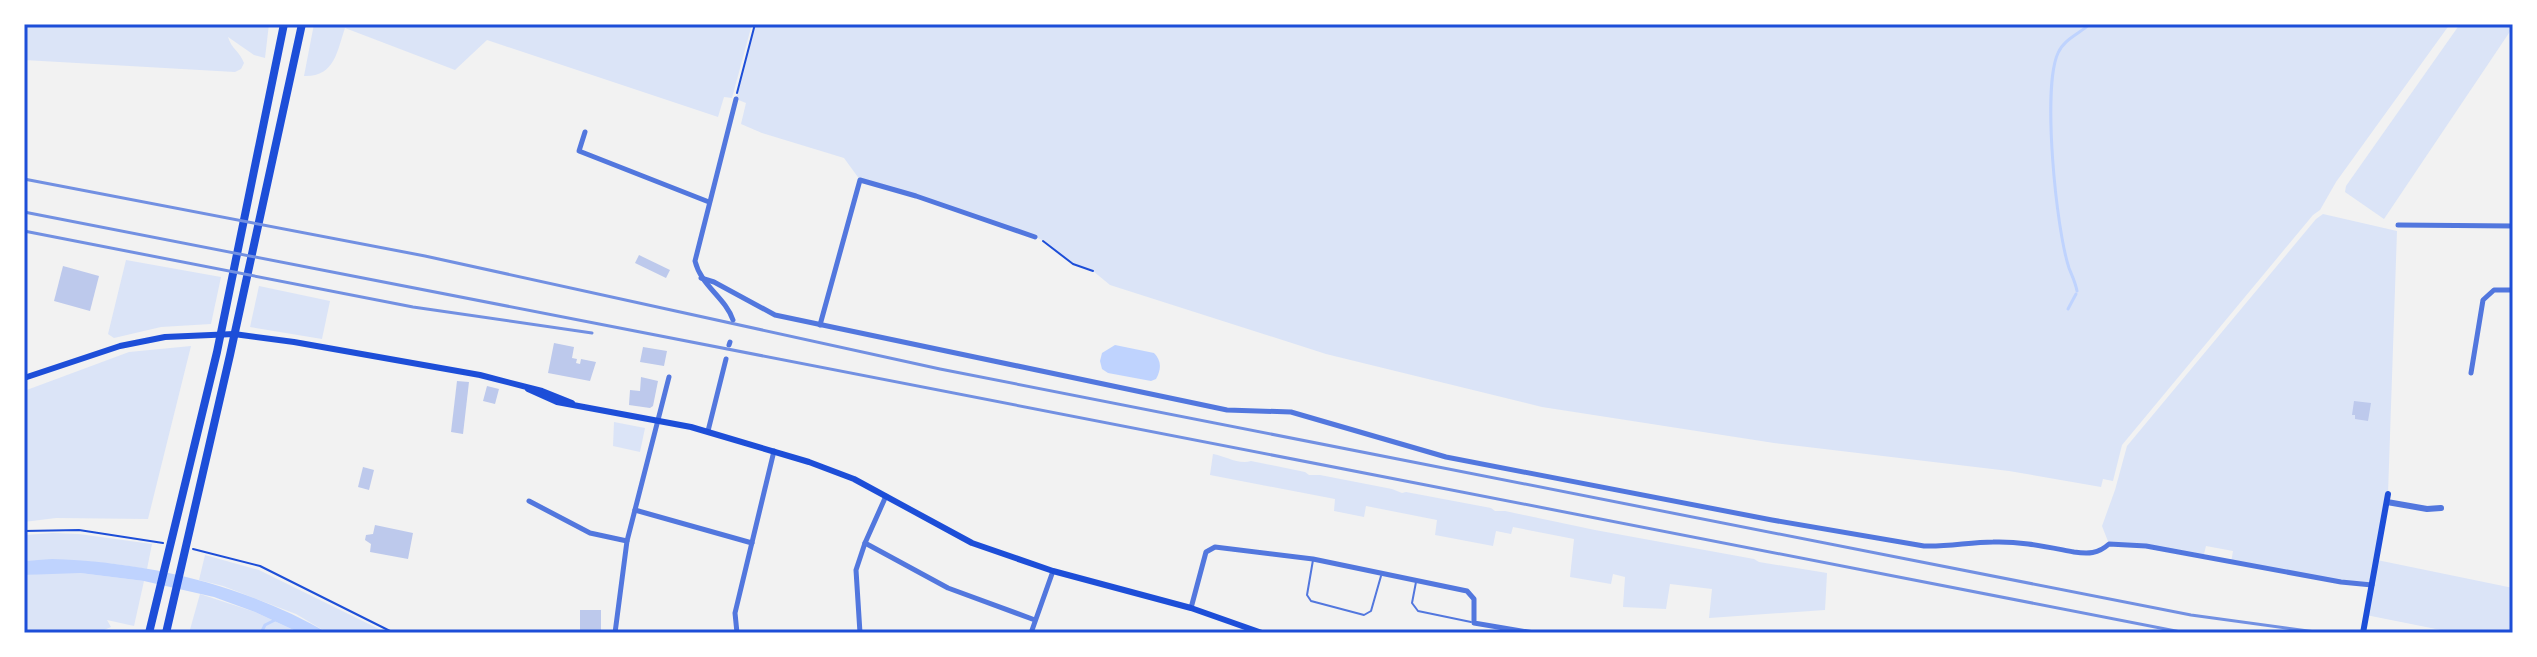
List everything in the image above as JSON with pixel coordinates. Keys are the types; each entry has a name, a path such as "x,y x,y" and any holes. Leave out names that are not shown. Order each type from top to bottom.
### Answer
{"highway":[{"path":"149,633 214,365 284,24"},
{"path":"166,633 302,24"}],"main road":[{"path":"24,378 120,346 165,337 226,334 294,342 480,375 558,396 579,406 659,419 774,450 854,479 972,543 1053,571 1191,608 1262,633"},
{"path":"2363,633 2387,498"}],"street":[{"path":"733,320 725,305 701,278 695,261 736,99"},
{"path":"585,132 579,151 709,202"},
{"path":"820,325 860,180 1035,237"},
{"path":"2398,225 2513,226"},
{"path":"701,278 775,315 1227,410 1291,412 1446,457 1772,520 1924,546 2020,542 2088,554 2101,551 2109,544 2124,544 2372,585"},
{"path":"2471,373 2483,300 2494,290 2513,290"},
{"path":"708,431 726,359"},
{"path":"615,633 627,541 669,377"},
{"path":"737,633 735,613 774,450"},
{"path":"860,633 855,580 865,543 886,496"},
{"path":"2387,498 2427,509 2441,508"},
{"path":"529,501 590,533 627,541"},
{"path":"635,510 752,543"},
{"path":"865,543 948,588 1035,620"},
{"path":"1191,608 1206,552 1215,547 1313,559 1467,591 1474,599 1474,623 1534,633"},
{"path":"1031,633 1053,571"}],"lane":[{"path":"1313,559 1307,595 1311,601 1364,615 1371,611 1382,573"},
{"path":"1416,581 1412,603 1418,611 1474,623"}],"path":[{"path":"736,99 755,24"},
{"path":"1035,237 1073,264 1093,271"},
{"path":"24,531 79,530 167,543"},
{"path":"187,547 260,566 394,633"}],"shaded area":[{"path":"24,24 269,24 265,58 254,55 228,37 244,63 235,72 24,60"},
{"path":"314,24 752,24 732,98 724,97 718,117 487,40 455,70 345,28 337,54 328,67 314,75 304,76"},
{"path":"755,24 2450,24 2336,182 2320,210 2122,445 2113,481 2103,479 2101,487 2009,471 1774,443 1542,407 1326,354 1110,285 1093,271 1073,264 1040,239 860,180 844,158 741,124 746,103 736,99"},
{"path":"2460,24 2513,24 2513,27 2384,219 2345,192 2346,186"},
{"path":"2323,214 2397,231 2388,494 2377,560 2513,588 2513,633 2456,633 2366,615 2372,586 2231,563 2233,551 2206,546 2203,558 2146,546 2109,544 2102,526 2127,446"},
{"path":"126,260 221,277 211,324 161,327 114,338 108,334"},
{"path":"259,286 330,301 322,339 250,327"},
{"path":"191,346 148,519 56,518 24,522 24,391 129,352"},
{"path":"614,422 645,428 640,452 613,446"},
{"path":"1213,454 1827,573 1825,610 1709,618 1712,589 1670,584 1666,609 1623,607 1625,577 1613,574 1611,584 1570,577 1574,539 1513,527 1511,534 1496,531 1493,546 1435,535 1437,520 1366,506 1364,517 1334,511 1335,499 1210,475"},
{"path":"53,533 152,544 147,569 86,561 24,561 24,535"},
{"path":"205,555 259,570 387,633 328,633 296,614 199,580"},
{"path":"80,573 144,581 134,626 107,620 111,627 97,633 24,633 24,575"},
{"path":"200,594 255,612 300,633 189,633"}],"water":[{"path":"1115,345 1154,353 1160,366 1156,379 1151,381 1108,373 1102,369 1102,353"},
{"path":"52,559 124,565 195,579 263,602 328,633 300,633 214,597 144,581 80,573 24,575 24,561"}],"building":[{"path":"639,255 670,270 666,278 635,263"},
{"path":"63,266 99,276 90,311 54,301"},
{"path":"554,343 574,347 572,358 577,359 576,363 580,364 581,359 596,362 590,381 548,373"},
{"path":"643,347 667,351 664,366 640,362"},
{"path":"641,377 658,381 650,408 629,405 630,390 640,391"},
{"path":"457,381 469,382 463,434 451,432"},
{"path":"487,386 499,389 495,404 483,401"},
{"path":"2354,401 2371,403 2368,421 2355,419 2352,415"},
{"path":"363,467 374,470 369,490 358,487"},
{"path":"375,525 413,533 408,559 370,552 371,544 365,540 366,535 373,534"},
{"path":"580,610 601,610 601,633 580,633"}],"waterway":[{"path":"2077,291 2064,249 2060,223 2053,159 2051,96 2058,53 2068,40 2090,24"},
{"path":"2068,309 2076,294"},
{"path":"261,633 265,625 275,620"}],"railway":[{"path":"24,179 425,256 940,369 2191,615 2323,633"},
{"path":"24,212 2186,633"},
{"path":"24,231 413,307 592,333"}]}
